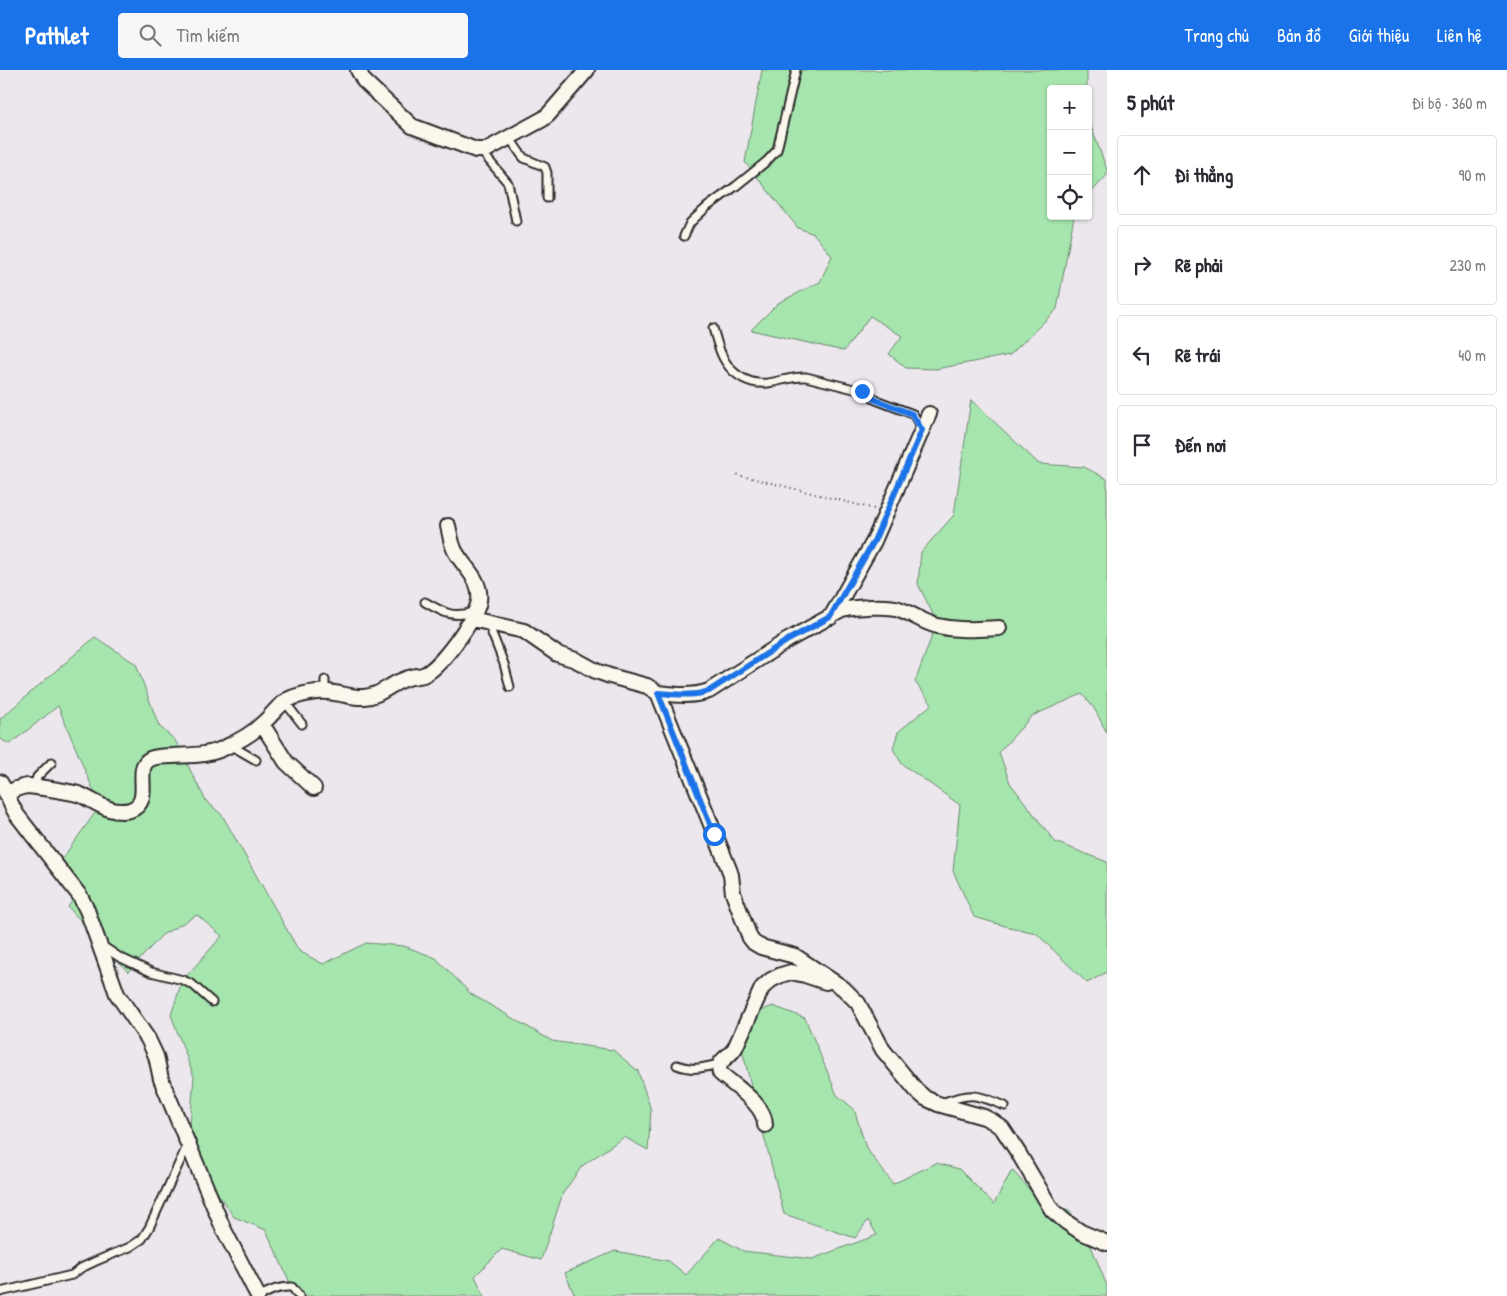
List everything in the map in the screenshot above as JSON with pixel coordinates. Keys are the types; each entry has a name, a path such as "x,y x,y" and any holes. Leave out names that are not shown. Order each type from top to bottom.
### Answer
{"street":[{"path":"358,70 364,81 412,126 481,151 548,115 587,70"},
{"path":"830,617 874,541 929,414"},
{"path":"259,1296 223,1228 161,1079 156,1056 148,1039 117,994 87,910 80,896 10,805 4,787 17,788 28,786 79,794 102,807 117,811 131,810 137,805 143,795 142,770 144,763 151,758 213,753 247,736 262,724 279,705 291,698 325,686 336,693 346,696 365,697 378,694 404,679 423,675 431,670 454,645 473,615 479,601 474,576 455,550 448,526"},
{"path":"473,615 488,622 524,631 557,654 576,660 596,671 646,686 658,693 688,695 709,691 788,640 850,608 899,609 936,626 963,631 1000,628"},
{"path":"658,693 731,875 733,893 750,938 754,943 761,947 795,956 843,988 858,1003 883,1050 916,1090 925,1098 938,1104 984,1117 1002,1128 1020,1154 1052,1210 1081,1232 1107,1243"},
{"path":"262,724 286,762 314,788"},
{"path":"765,1125 761,1110 720,1073 719,1064 735,1048 762,988 770,980 791,972 843,988"}],"lane":[{"path":"684,236 690,222 767,161 777,150 796,70"},
{"path":"508,137 524,158 545,167 547,173 547,198"},
{"path":"481,151 508,184 516,221"},
{"path":"712,328 724,360 734,372 750,382 764,383 799,376 862,391 876,400 912,414 922,430"},
{"path":"425,602 451,615 473,615"},
{"path":"488,622 504,664 510,687"},
{"path":"285,702 302,724"},
{"path":"230,745 256,760"},
{"path":"34,787 37,777 52,762"},
{"path":"99,943 119,957 151,972 183,980 193,985 212,1002"},
{"path":"677,1065 687,1069 696,1069 719,1064"},
{"path":"938,1104 970,1095 982,1097 1005,1106"},
{"path":"0,1292 72,1275 81,1268 130,1247 142,1239 149,1228 188,1144"},
{"path":"259,1296 286,1286 292,1287 298,1296"}],"path":[{"path":"737,475 887,512"}],"green space":[{"path":"762,70 1087,70 1087,85 1047,85 1047,220 1073,220 1057,309 1010,355 936,369 906,368 889,354 902,336 870,316 844,351 751,330 778,303 820,282 832,256 814,234 798,228 745,162"},
{"path":"1092,129 1107,170 1107,175 1092,192"},
{"path":"971,400 1039,464 1084,467 1107,479 1107,733 1094,708 1082,694 1032,716 999,752 1010,783 1055,842 1107,862 1107,972 1087,983 1036,933 974,917 953,871 960,805 902,764 893,749 898,732 932,704 915,682 937,622 918,584 921,552 954,515"},
{"path":"95,637 136,664 159,726 175,740 206,801 222,815 299,951 323,964 366,943 404,946 436,958 471,994 552,1041 613,1050 638,1071 651,1110 648,1150 624,1137 582,1166 563,1193 541,1260 502,1249 475,1276 484,1296 296,1296 266,1230 234,1217 188,1150 194,1077 171,1015 182,981 222,936 197,915 162,935 128,972 68,907 81,889 62,859 100,806 58,706 10,744 0,739 0,719"},
{"path":"773,1006 805,1018 837,1095 854,1109 866,1148 893,1184 936,1163 959,1169 994,1204 1012,1170 1038,1199 1070,1211 1089,1241 1107,1286 1107,1296 575,1296 565,1273 615,1251 669,1261 686,1275 719,1238 743,1251 812,1259 877,1235 868,1220 855,1238 784,1214 740,1042 732,1035 745,1017"}],"route":[{"path":"714,834 658,693 688,695 709,691 788,640 830,617 874,541 922,430 912,414 876,400 862,391"}]}
